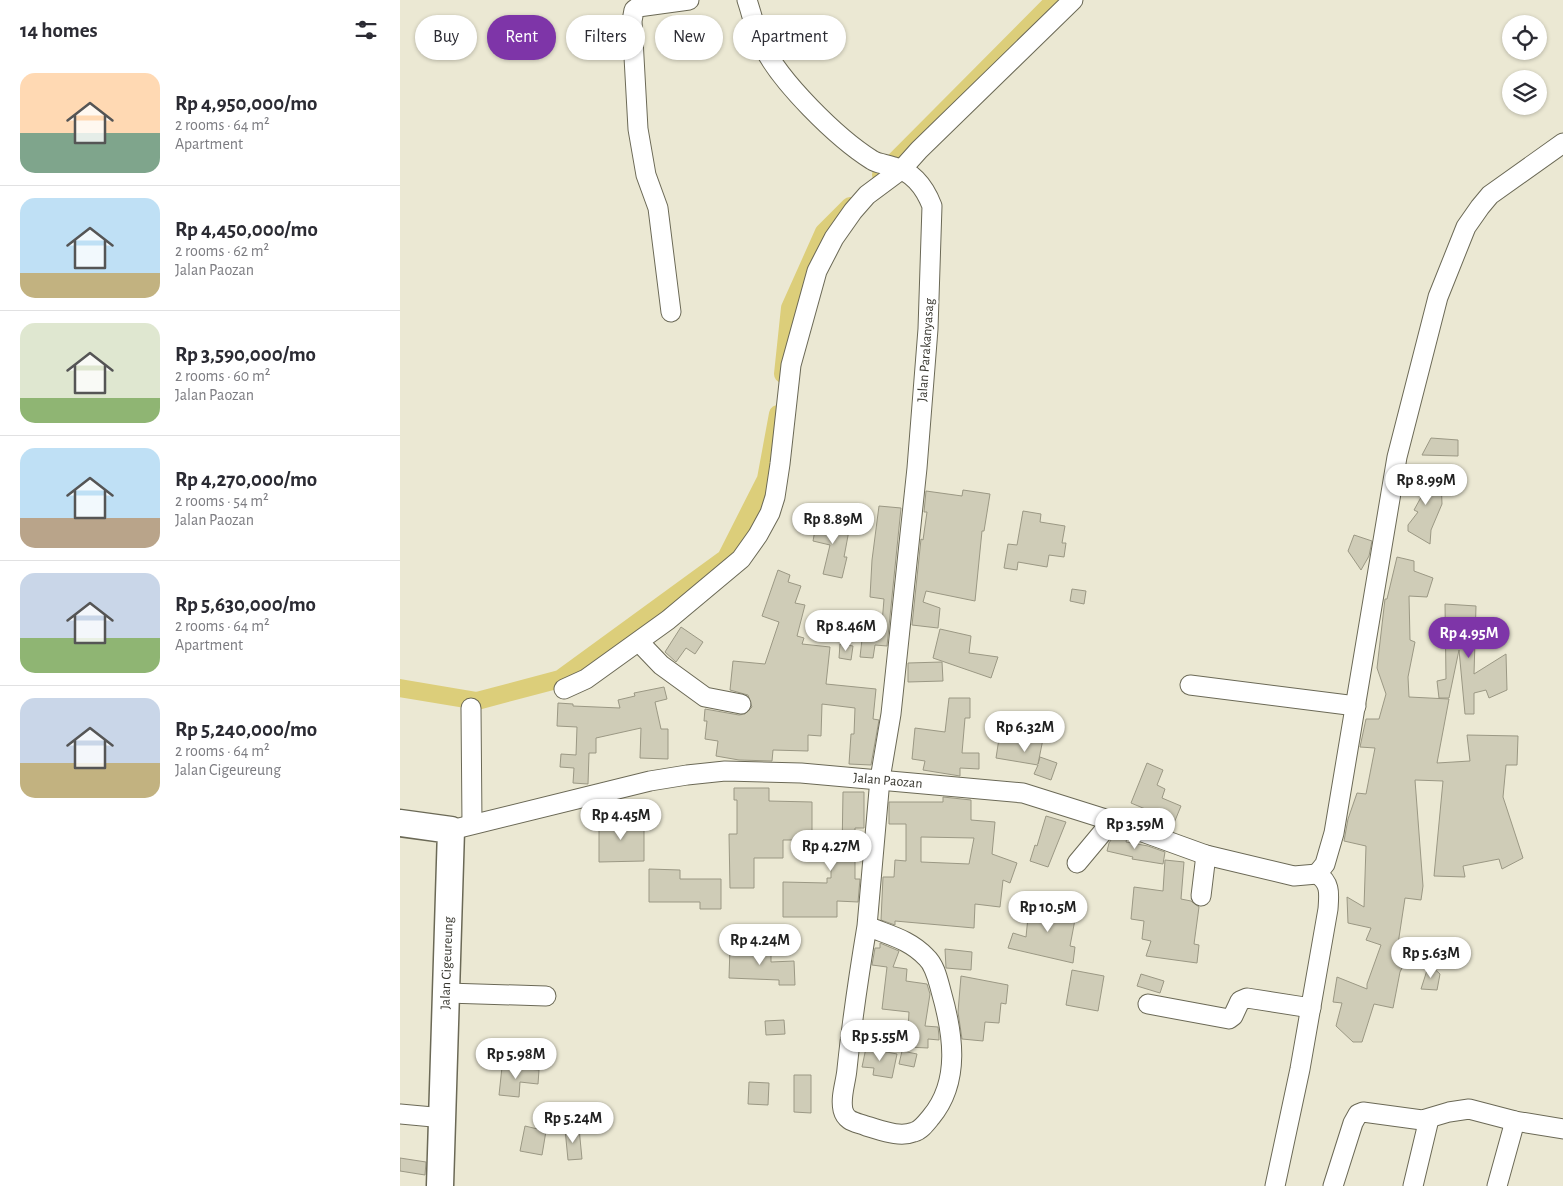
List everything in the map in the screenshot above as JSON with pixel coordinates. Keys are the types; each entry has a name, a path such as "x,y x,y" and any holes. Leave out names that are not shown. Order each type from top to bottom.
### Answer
{"street":[{"path":"671,312 658,208 646,175 638,129 631,27 632,15 638,7 689,0"},
{"path":"748,0 762,44 776,67 800,95 836,132 873,161 898,168"},
{"path":"564,689 586,679 639,642 741,559 758,535 770,513 775,496 791,365 817,271 834,238 867,195 898,168 1073,0"},
{"path":"1275,1186 1300,1069 1329,894 1324,878 1317,874 1324,864 1332,841 1398,457 1441,289 1466,226 1490,195 1563,144"},
{"name":"Jalan Parakanyasag","path":"867,926 902,938 913,944 928,958 936,976 949,1018 951,1070 941,1105 923,1126 915,1132 908,1134 896,1134 852,1121 844,1112 843,1096 867,926 880,779 891,714 917,468 932,255 933,219 929,199 912,176 898,168"},
{"path":"639,642 661,664 705,696 741,704"},
{"path":"1190,686 1356,706"},
{"path":"400,823 461,827 471,708"},
{"name":"Jalan Paozan","path":"461,827 650,781 687,775 725,771 801,773 1023,792 1112,820 1206,855 1294,876 1317,874"},
{"path":"1077,863 1112,820"},
{"name":"Jalan Cigeureung","path":"440,1186 444,1118 446,993 461,827"},
{"path":"1200,896 1206,855"},
{"path":"446,993 546,996"},
{"path":"1148,1004 1229,1019 1233,1016 1240,1001 1247,998 1311,1008"},
{"path":"1334,1186 1352,1123 1358,1114 1369,1112 1416,1120 1429,1119 1449,1112 1469,1109 1515,1121 1563,1129"},
{"path":"400,1114 444,1118"},
{"path":"1413,1186 1429,1119"},
{"path":"1497,1186 1515,1121"}],"building":[{"path":"1431,438 1458,440 1458,456 1422,455"},
{"path":"1417,471 1441,478 1442,504 1431,530 1430,544 1408,531 1408,525 1418,512 1414,510 1425,490 1414,489"},
{"path":"963,490 990,494 984,531 982,531 975,601 926,591 923,602 940,608 938,628 912,625 921,539 923,540 927,512 924,512 926,491 962,496"},
{"path":"879,506 901,508 887,646 875,645 873,658 860,657 864,622 882,623 884,599 870,597 872,560"},
{"path":"1023,511 1041,514 1040,522 1065,526 1062,543 1066,543 1064,557 1049,555 1047,567 1018,562 1017,570 1004,568 1008,544 1017,545"},
{"path":"817,519 850,525 844,557 847,557 842,578 823,574 830,545 813,541"},
{"path":"1354,535 1372,541 1369,556 1361,570 1348,551"},
{"path":"1397,557 1414,561 1414,571 1433,578 1427,597 1409,596 1410,640 1415,642 1408,677 1409,697 1449,699 1437,763 1470,761 1467,735 1518,736 1517,765 1506,765 1503,797 1523,858 1502,869 1499,859 1463,866 1465,877 1434,876 1443,781 1415,780 1423,886 1421,900 1405,898 1396,957 1406,960 1400,972 1393,1008 1374,1004 1362,1042 1353,1042 1336,1026 1342,1003 1333,1002 1337,977 1367,989 1367,984 1381,945 1366,940 1371,928 1348,923 1347,897 1364,907 1366,846 1344,841 1348,819 1357,793 1366,794 1375,748 1360,747 1366,719 1379,719 1386,694 1377,668 1385,599 1387,599"},
{"path":"778,570 790,575 788,582 801,586 795,603 805,605 797,636 804,638 802,644 830,647 826,684 876,689 873,719 879,720 871,765 849,764 851,734 854,734 855,708 822,704 821,736 808,735 808,751 773,750 772,761 739,760 716,756 718,741 705,739 707,721 704,721 705,709 739,715 745,714 752,707 748,695 730,690 733,661 765,664 779,622 762,616"},
{"path":"1072,589 1086,591 1084,604 1070,601"},
{"path":"1445,604 1476,606 1474,674 1506,654 1507,690 1489,698 1486,690 1474,693 1474,714 1465,714 1459,650 1449,698 1439,698 1437,681 1446,679"},
{"path":"681,627 703,642 695,654 686,648 676,662 665,652"},
{"path":"940,629 971,636 969,653 998,657 991,678 933,658"},
{"path":"840,644 853,646 851,660 839,658"},
{"path":"942,662 943,681 908,682 908,663"},
{"path":"664,687 667,699 655,702 661,729 668,729 668,759 640,758 641,728 596,738 596,753 589,753 588,784 573,783 574,768 560,767 561,754 576,755 577,727 557,726 558,703 573,704 573,706 620,708 618,700 635,696 634,693"},
{"path":"949,698 970,698 970,718 965,718 962,753 979,753 979,769 960,768 960,776 923,770 925,761 912,759 915,728 945,732"},
{"path":"1000,732 1043,739 1038,764 1040,757 1057,763 1051,780 1034,774 1038,765 996,758"},
{"path":"1147,763 1163,770 1157,785 1165,789 1162,798 1181,806 1172,828 1161,823 1162,816 1131,803"},
{"path":"734,788 769,788 769,801 812,802 812,840 783,840 783,858 754,858 754,888 730,888 729,834 737,834 737,800 734,800"},
{"path":"843,792 864,792 864,828 855,828 855,879 860,879 858,902 837,901 837,917 783,917 783,882 827,883 827,878 831,878 831,852 842,852"},
{"path":"943,797 971,800 971,820 995,822 992,854 1017,863 1010,883 1003,880 1000,907 975,904 974,928 895,921 895,925 881,920 883,877 894,877 895,860 906,861 906,824 889,824 889,802 943,802","holes":["921,837 974,838 969,864 921,862"]},
{"path":"1046,816 1066,822 1048,867 1030,861 1035,845 1037,846"},
{"path":"599,821 644,821 644,861 599,862"},
{"path":"1115,834 1127,838 1126,842 1148,846 1165,852 1163,864 1132,859 1133,857 1107,851 1109,843"},
{"path":"1165,860 1184,862 1181,899 1191,901 1199,907 1194,944 1199,945 1197,963 1146,956 1151,941 1142,939 1144,921 1131,919 1134,887 1163,891"},
{"path":"649,869 680,870 680,879 721,879 721,909 700,909 700,902 649,902"},
{"path":"1047,903 1077,909 1070,946 1075,947 1073,963 1008,948 1013,933 1026,937 1029,907 1046,909"},
{"path":"880,943 899,951 893,967 907,969 906,981 927,984 930,994 925,1026 938,1027 939,1036 939,1040 928,1039 928,1048 907,1047 909,1012 882,1009 887,967 872,965 875,948 880,948"},
{"path":"730,947 771,949 771,962 794,961 795,985 779,985 779,980 729,978"},
{"path":"945,949 972,952 971,970 946,968"},
{"path":"1429,964 1440,974 1437,990 1421,989"},
{"path":"1072,970 1104,976 1098,1011 1066,1005"},
{"path":"1141,974 1164,981 1160,993 1137,986"},
{"path":"961,976 1008,985 1006,1004 1001,1003 999,1023 985,1022 983,1041 962,1039 958,1012"},
{"path":"784,1020 785,1034 766,1035 765,1021"},
{"path":"866,1048 897,1054 892,1078 873,1075 874,1068 862,1067"},
{"path":"902,1051 917,1054 914,1067 899,1064"},
{"path":"502,1067 539,1070 538,1084 520,1082 519,1097 499,1095"},
{"path":"794,1075 811,1075 811,1113 794,1112"},
{"path":"749,1082 769,1083 768,1105 748,1104"},
{"path":"525,1126 546,1131 542,1155 520,1151"},
{"path":"579,1128 582,1159 568,1160 565,1129"},
{"path":"400,1158 426,1162 425,1175 400,1171"}],"waterway":[{"path":"881,175 1055,0"},
{"path":"783,374 790,308 824,232 850,206"},
{"path":"400,688 477,701 560,679 726,558 766,479 778,414"}]}
